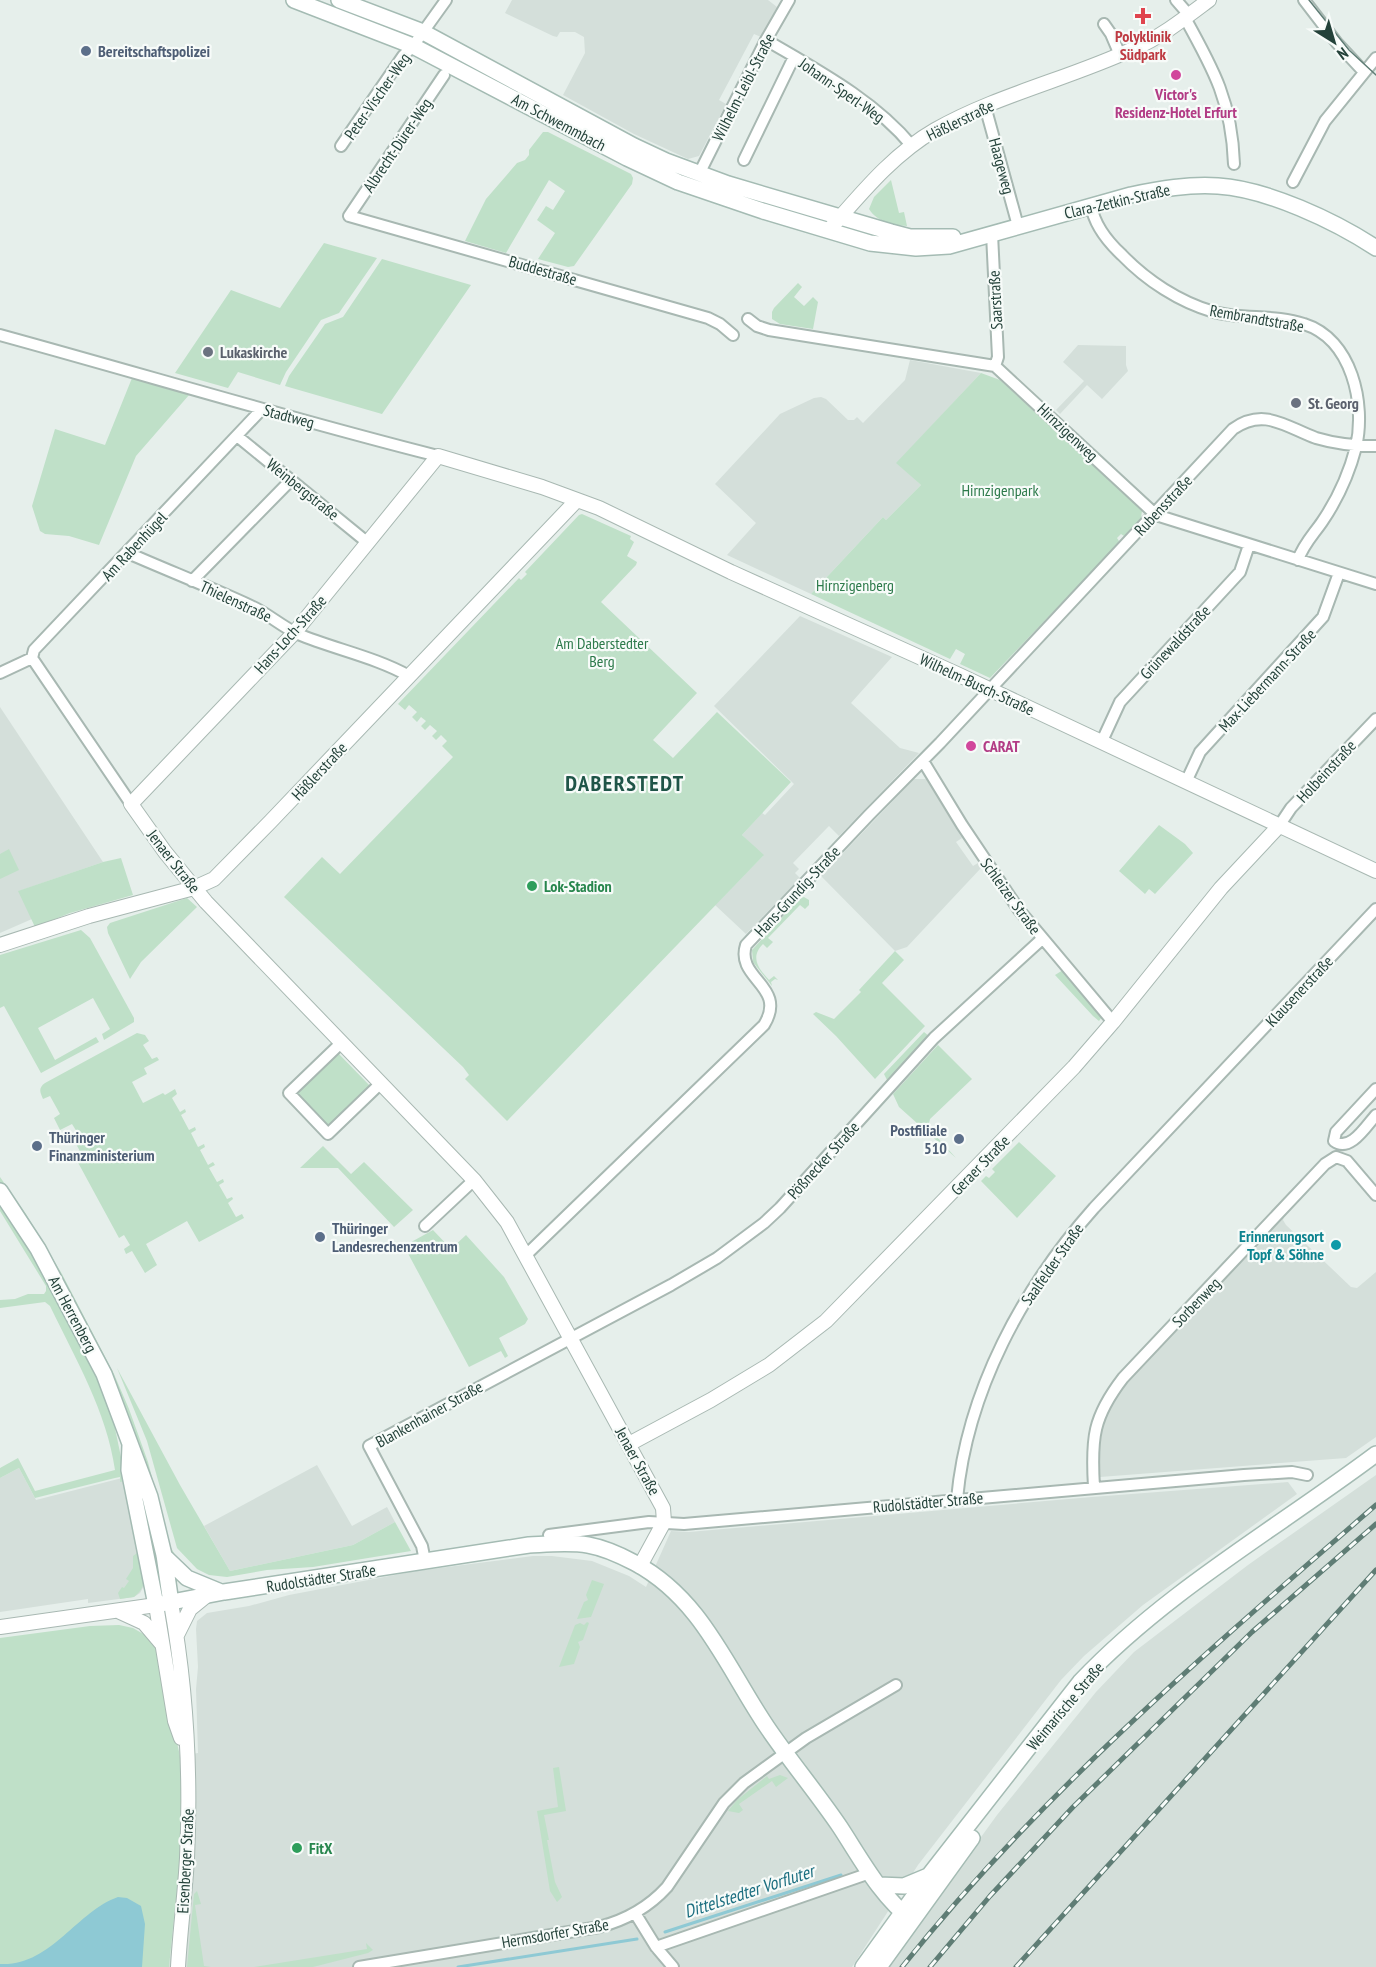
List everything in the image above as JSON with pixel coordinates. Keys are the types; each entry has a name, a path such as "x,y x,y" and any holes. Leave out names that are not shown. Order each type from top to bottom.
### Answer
{"main road":[{"name":"Am Schwemmbach","path":"294,0 413,46 650,170 717,196 829,230"},
{"name":"Am Schwemmbach","path":"339,0 423,32 634,146 699,174 841,217"},
{"name":"Clara-Zetkin-Straße","path":"829,230 870,243 916,248 950,246 1091,205 1160,189 1222,186 1265,195 1295,207 1376,248"},
{"name":"Clara-Zetkin-Straße","path":"841,217 910,237 936,238 992,234"},
{"name":"Am Herrenberg","path":"0,1191 38,1249 86,1336 104,1374 150,1497 164,1556 171,1602"},
{"name":"Am Herrenberg","path":"130,1444 129,1470 156,1605"},
{"name":"Weimarische Straße","path":"879,1967 930,1875 1080,1682 1125,1638 1180,1594 1376,1454"},
{"name":"Weimarische Straße","path":"863,1967 907,1916 1101,1672 1141,1634 1185,1600 1376,1465"},
{"name":"Rudolstädter Straße","path":"156,1605 224,1592 529,1545 564,1543 600,1548 616,1553 640,1566"},
{"path":"164,1556 175,1569 193,1582 224,1592"},
{"path":"640,1566 669,1587 698,1616 727,1659 768,1728 816,1792 875,1879 907,1916"},
{"path":"875,1879 904,1886 930,1875"}],"street":[{"name":"Peter-Vischer-Weg","path":"341,146 403,56 413,46 446,0"},
{"name":"Wilhelm-Leibl-Straße","path":"699,174 766,40 789,0"},
{"path":"1176,0 1187,16 1221,87 1232,127 1234,164"},
{"name":"Häßlerstraße","path":"829,230 865,190 912,146 934,130 985,106 1147,43 1209,0"},
{"path":"1304,0 1337,43 1364,72"},
{"path":"1104,24 1112,34 1120,55"},
{"name":"Johann-Sperl-Weg","path":"766,40 879,113 912,146"},
{"name":"Wilhelm-Leibl-Straße","path":"744,160 794,57"},
{"path":"1293,182 1325,121 1376,58"},
{"name":"Albrecht-Dürer-Weg","path":"349,216 444,75"},
{"name":"Haageweg","path":"985,106 1018,226"},
{"name":"Rembrandtstraße","path":"1091,205 1093,214 1116,249 1151,280 1177,297 1222,314 1306,324 1326,337 1344,360 1356,388 1359,407 1356,446 1347,475 1336,499 1302,548 1298,560"},
{"name":"Buddestraße","path":"349,216 708,318 733,335"},
{"name":"Saarstraße","path":"992,234 998,357 995,366"},
{"path":"748,319 757,326 769,330 995,366"},
{"name":"Stadtweg","path":"0,334 262,409 438,456 542,487 577,500"},
{"name":"Hirnzigenweg","path":"995,366 1155,514 1376,584"},
{"name":"Am Rabenhügel","path":"0,673 32,658 34,650 262,409"},
{"name":"Rubensstraße","path":"989,689 1227,436 1242,423 1256,419 1270,419 1316,438 1356,446 1376,446"},
{"name":"Weinbergstraße","path":"237,436 368,543"},
{"name":"Hans-Loch-Straße","path":"131,804 295,632 438,456"},
{"path":"192,581 291,480"},
{"name":"Häßlerstraße","path":"0,945 89,916 194,888 214,879 577,500"},
{"name":"Wilhelm-Busch-Straße","path":"577,500 608,512 740,576 1102,741 1376,871"},
{"name":"Grünewaldstraße","path":"1102,741 1120,702 1240,572 1249,545"},
{"name":"Thielenstraße","path":"128,553 271,616 295,632 409,676"},
{"name":"Max-Liebermann-Straße","path":"1186,782 1200,752 1323,618 1338,573"},
{"name":"Jenaer Straße","path":"32,658 131,804 194,888 474,1180 507,1222 663,1508 664,1522"},
{"name":"Hans-Grundig-Straße","path":"525,1255 764,1025 768,1018 770,1001 764,988 745,964 746,945 989,689"},
{"name":"Holbeinstraße","path":"1279,826 1291,808 1376,719"},
{"name":"Schleizer Straße","path":"922,761 994,874 1042,939 1113,1022"},
{"name":"Geraer Straße","path":"628,1444 711,1400 769,1365 826,1321 1012,1132 1113,1022 1221,888 1279,826"},
{"name":"Klausenerstraße","path":"1222,1072 1376,909"},
{"name":"Pößnecker Straße","path":"570,1338 682,1279 717,1258 764,1223 934,1038 1042,939"},
{"path":"341,1043 289,1093 328,1134 381,1083"},
{"name":"Saalfelder Straße","path":"957,1499 959,1480 972,1425 987,1379 1017,1314 1055,1254 1094,1208 1222,1072"},
{"path":"1376,1089 1336,1132 1334,1142 1343,1145 1350,1143 1376,1115"},
{"name":"Sorbenweg","path":"1094,1487 1092,1453 1097,1424 1100,1412 1110,1395 1123,1378 1326,1164 1336,1157 1344,1159 1376,1195"},
{"path":"425,1226 474,1180"},
{"name":"Blankenhainer Straße","path":"425,1561 422,1546 369,1446 570,1338"},
{"name":"Rudolstädter Straße","path":"549,1535 664,1522 684,1524 1094,1487 1292,1472 1307,1475"},
{"path":"640,1566 664,1522"},
{"path":"177,1637 190,1609 206,1596"},
{"name":"Eisenberger Straße","path":"171,1602 184,1703 188,1789 187,1860 178,1967"},
{"name":"Rudolstädter Straße","path":"0,1628 156,1605"},
{"name":"Eisenberger Straße","path":"156,1605 175,1721 187,1755"},
{"path":"118,1611 144,1623 163,1644"},
{"name":"Hermsdorfer Straße","path":"359,1967 394,1964 599,1927 620,1921 636,1913 667,1887 731,1795 786,1752 896,1685"},
{"path":"656,1947 845,1883 875,1879"},
{"path":"636,1913 656,1947 673,1967"}],"shaded area":[{"path":"512,0 768,0 777,7 761,37 754,34 719,100 726,104 699,156 688,159 634,134 563,95 585,53 584,37 575,32 560,32 557,37 553,36 505,13"},
{"path":"1078,345 1126,346 1128,371 1102,399 1087,385 1060,414 1056,410 1084,381 1063,362"},
{"path":"910,360 981,373 897,463 921,485 886,520 883,517 811,594 727,555 756,523 715,484 780,414 821,397 848,420 854,420 857,417 863,423 905,380"},
{"path":"800,616 892,657 851,703 900,748 919,753 839,836 829,826 793,863 799,869 795,873 800,878 746,934 715,905 763,856 742,835 762,813 765,815 794,784 714,706"},
{"path":"0,707 103,862 19,891 32,919 0,933"},
{"path":"914,779 926,779 962,838 956,842 973,866 978,863 981,868 907,947 895,951 821,876"},
{"path":"1285,1214 1283,1220 1286,1225 1351,1287 1357,1288 1376,1272 1376,1437 1346,1458 1100,1477 1098,1442 1102,1422 1114,1398 1130,1378"},
{"path":"317,1465 352,1526 387,1507 395,1522 353,1545 230,1571 204,1526"},
{"path":"19,1468 36,1500 126,1477 144,1586 140,1593 134,1597 88,1603 88,1599 0,1612 0,1478"},
{"path":"1376,1475 1376,1967 887,1967 997,1815 1096,1692 1134,1652 1248,1565"},
{"path":"1288,1482 1297,1494 1143,1605 1084,1656 1061,1680 918,1865 852,1967 169,1967 180,1860 183,1775 180,1756 198,1753 196,1629 197,1621 207,1613 416,1571 533,1556 592,1561 629,1576 646,1587 671,1531 689,1532"}],"green space":[{"path":"543,132 548,132 631,174 633,178 632,184 574,266 568,267 538,259 555,233 537,220 546,206 553,210 565,191 549,180 506,253 465,241 486,199 517,163 525,160 529,155 529,150"},
{"path":"891,180 899,213 904,212 907,226 881,220 869,209 874,197"},
{"path":"324,243 377,258 339,313 321,320 286,372 280,385 238,372 228,388 175,373 231,290 280,308"},
{"path":"382,259 471,285 382,414 285,386 289,376 325,324 343,317"},
{"path":"798,283 802,287 794,297 804,306 813,297 818,302 813,329 780,324 772,319 774,308"},
{"name":"Hirnzigenpark","path":"981,373 1000,380 1142,511 1141,518 1124,536 1121,534 1117,538 1118,544 990,678 960,664 965,654 956,649 950,659 811,594 883,517 886,520 921,485 896,463"},
{"path":"132,378 189,395 136,456 99,545 69,536 45,534 40,531 32,506 55,429 105,445"},
{"name":"Am Daberstedter Berg","path":"582,514 631,536 630,539 634,542 627,556 637,562 636,565 601,602 697,693 653,740 673,758 717,712 791,782 742,835 764,855 507,1121 465,1079 469,1075 463,1067 284,897 322,857 340,874 453,757 442,746 447,741 441,735 436,740 432,736 437,731 430,725 425,730 421,726 426,721 421,717 417,722 412,717 417,712 409,705 405,710 398,704 519,578 521,580 527,574 525,572"},
{"path":"1159,825 1185,844 1193,853 1155,894 1149,889 1145,894 1119,871"},
{"path":"9,849 19,870 0,879 0,854"},
{"path":"121,858 133,895 70,913 35,927 18,891"},
{"path":"804,897 809,900 809,905 805,909 800,905 768,938 773,942 767,948 763,944 757,953 757,962 765,976 769,980 774,976 778,980 771,982 772,986 753,962 752,950 800,898"},
{"path":"187,898 197,907 141,962 130,979 107,927 110,923"},
{"path":"81,930 90,938 134,1018 134,1022 104,1040 102,1034 110,1029 93,998 38,1028 55,1060 96,1037 99,1042 41,1073 4,1006 0,1008 0,955"},
{"path":"895,951 904,960 882,983 925,1026 875,1079 813,1014 816,1012 834,1019 861,992 859,990"},
{"path":"1063,970 1102,1017 1099,1021 1055,975"},
{"path":"924,1032 930,1037 888,1082 884,1074"},
{"path":"137,1033 145,1035 149,1041 143,1045 152,1059 157,1057 159,1060 144,1068 147,1074 132,1082 143,1103 175,1089 177,1094 172,1098 180,1112 185,1109 186,1112 181,1115 189,1130 195,1127 196,1130 191,1133 198,1147 204,1144 205,1147 200,1150 208,1165 213,1162 215,1165 209,1168 217,1182 223,1179 224,1182 219,1185 227,1199 232,1197 233,1199 228,1203 236,1217 242,1214 244,1218 199,1242 187,1221 146,1244 157,1265 145,1273 132,1251 126,1254 124,1249 130,1245 124,1235 119,1238 75,1157 81,1153 71,1135 77,1132 72,1124 60,1130 54,1118 60,1114 50,1096 43,1099 40,1090 45,1083"},
{"path":"938,1045 972,1079 930,1119 928,1127 956,1158 899,1107 893,1094"},
{"path":"337,1052 371,1087 330,1128 295,1093"},
{"path":"1019,1142 1056,1176 1017,1218 981,1181 986,1176 989,1178 995,1172 992,1169"},
{"path":"323,1146 351,1174 364,1162 413,1210 394,1227 338,1168 300,1168"},
{"path":"0,1177 26,1214 62,1274 114,1374 148,1462 170,1546 179,1562 172,1555 150,1480 125,1407 112,1378 21,1212 0,1182"},
{"path":"0,1200 34,1254 98,1375 112,1414 126,1481 120,1482 120,1477 35,1498 19,1468 0,1478 0,1468 18,1458 35,1491 115,1470 98,1406 50,1306 45,1302 0,1308 0,1300 15,1299 28,1294 44,1294 46,1286 0,1211"},
{"path":"433,1230 451,1249 466,1235 504,1277 528,1319 525,1324 499,1338 508,1356 505,1358 501,1351 469,1367 404,1246"},
{"path":"117,1368 180,1485 230,1571 353,1545 395,1522 411,1551 313,1567 267,1570 227,1577 209,1575 197,1569 177,1548 147,1441"},
{"path":"140,1551 145,1576 143,1587 134,1597 120,1599 118,1593 129,1581 126,1579 133,1568 133,1556"},
{"path":"592,1580 604,1584 591,1617 577,1619 584,1602 588,1600 586,1595"},
{"path":"580,1623 584,1625 589,1623 583,1640 578,1642 580,1647 574,1664 559,1667 575,1625"},
{"path":"119,1625 133,1628 145,1635 149,1632 154,1639 183,1775 180,1860 169,1967 0,1967 0,1638 90,1626"},
{"path":"559,1767 566,1811 544,1815 555,1882 562,1897 557,1902 550,1891 537,1811 558,1807 553,1768"},
{"path":"780,1775 788,1778 776,1787 772,1781 739,1804 743,1810 739,1813 728,1811 737,1800 767,1776 769,1779"},
{"path":"197,1891 201,1904 195,1905 204,1966 211,1967 187,1967 194,1894"},
{"path":"366,1943 373,1950 368,1953 313,1967 254,1967 367,1949"}],"water":[{"path":"118,1897 127,1898 141,1906 145,1924 142,1967 0,1967 0,1964 18,1963 34,1957 103,1904"}],"waterway":[{"name":"Dittelstedter Vorfluter","path":"665,1932 841,1875"},
{"name":"Dittelstedter Vorfluter","path":"458,1967 637,1939"}],"tram line":[{"path":"1309,0 1349,50 1376,75"}],"railway":[{"path":"902,1967 955,1903 1011,1842 1128,1725 1376,1505"},
{"path":"930,1967 990,1896 1073,1807 1252,1632 1376,1524"},
{"path":"1016,1967 1376,1570"}],"place":[{"name":"Polyklinik Südpark","path":"1143,16"},
{"name":"Bereitschaftspolizei","path":"86,51"},
{"name":"Victor's Residenz-Hotel Erfurt","path":"1176,75"},
{"name":"Lukaskirche","path":"208,352"},
{"name":"St. Georg","path":"1296,403"},
{"name":"CARAT","path":"971,746"},
{"name":"Lok-Stadion","path":"532,886"},
{"name":"Postfiliale 510","path":"959,1139"},
{"name":"Thüringer Finanzministerium","path":"37,1146"},
{"name":"Thüringer Landesrechenzentrum","path":"320,1237"},
{"name":"Erinnerungsort Topf & Söhne","path":"1336,1245"},
{"name":"FitX","path":"297,1848"}],"district":[{"name":"DABERSTEDT","path":"625,783"}],"park label":[{"name":"Hirnzigenberg","path":"855,585"}]}
